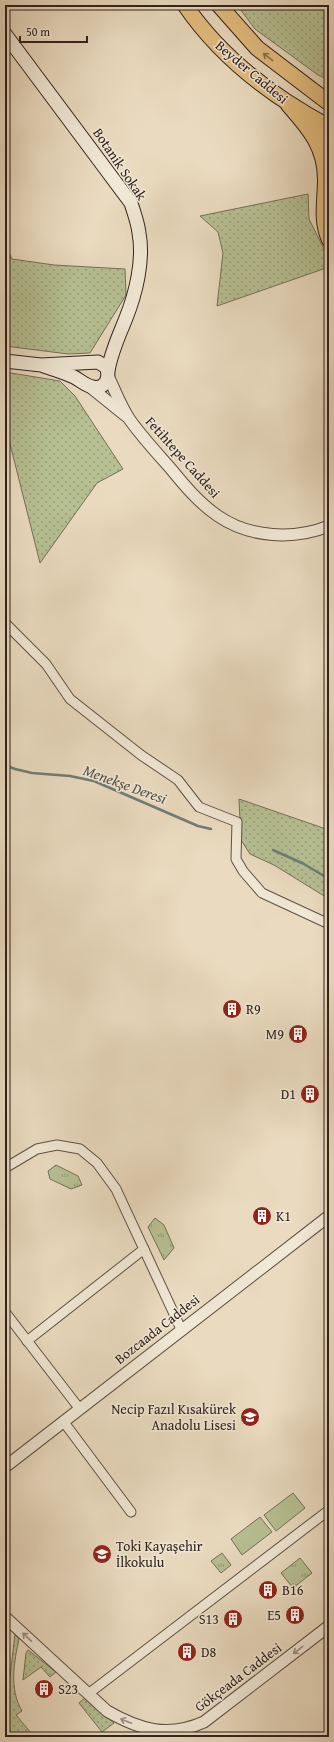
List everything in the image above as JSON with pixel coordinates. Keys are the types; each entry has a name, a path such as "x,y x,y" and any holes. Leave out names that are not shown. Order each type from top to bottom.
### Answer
{"highway":[{"name":"Beyder Caddesi","path":"185,5 195,19 234,61 286,103 329,127"},
{"name":"Beyder Caddesi","path":"219,5 257,48 329,103"},
{"path":"300,80 329,92"},
{"path":"286,103 329,140"}],"main road":[{"name":"Botanik Sokak","path":"5,34 131,203 140,234 140,258 133,297 110,355 108,373"},
{"path":"286,103 313,135 321,151 325,179 323,222 325,232 329,240"},
{"name":"Botanik Sokak","path":"92,362 106,352 120,333"},
{"path":"5,361 41,365 92,362 102,364 108,373 105,383 98,388 88,386 73,376 41,365"},
{"path":"88,386 82,377 82,373 86,365 92,362"}],"street":[{"name":"Fetihtepe Caddesi","path":"108,373 129,419 192,494 219,517 248,530 274,535 319,530 329,526"},
{"path":"88,386 129,419"},
{"path":"5,623 46,664 70,699 141,755 178,780 199,807 237,822 236,859 243,871 262,893 329,924"},
{"path":"5,1168 37,1149 57,1145 80,1149 97,1163 116,1189 181,1329"},
{"name":"Bozcaada Caddesi","path":"5,1467 79,1408 329,1216"},
{"path":"27,1341 144,1248"},
{"path":"5,1312 8,1324 27,1341 79,1408"},
{"path":"63,1421 131,1512"},
{"path":"88,1694 329,1510"},
{"name":"Gökçeada Caddesi","path":"5,1617 107,1711 122,1720 149,1729 163,1731 190,1728 204,1722 329,1626"}],"green space":[{"path":"237,5 329,5 329,80 318,75 255,29"},
{"path":"308,194 309,219 329,259 329,267 217,306 223,253 218,232 200,216"},
{"path":"5,245 12,259 54,265 125,269 126,295 90,353 68,354 5,346"},
{"path":"5,372 60,381 75,396 123,469 97,483 40,563 5,424"},
{"path":"239,799 329,830 329,899 274,865 250,854 241,840"},
{"path":"56,1165 78,1176 82,1185 71,1189 50,1179 48,1171"},
{"path":"155,1218 164,1225 174,1248 164,1260 148,1227"},
{"path":"293,1493 305,1508 276,1531 264,1515"},
{"path":"260,1517 272,1532 242,1555 231,1539"},
{"path":"222,1553 231,1565 221,1573 211,1561"},
{"path":"300,1558 312,1573 293,1588 281,1573"},
{"path":"15,1634 19,1639 14,1666 14,1685 15,1694 22,1711 16,1715 32,1734 29,1737 5,1737 5,1719"},
{"path":"28,1650 56,1672 50,1677 41,1667 23,1680 26,1653"},
{"path":"85,1698 114,1723 102,1732 79,1703"}],"waterway":[{"name":"Menekşe Deresi","path":"5,765 32,773 70,776 94,781 198,826 211,829"},
{"name":"Menekşe Deresi","path":"273,850 304,864 329,879"}],"place":[{"name":"R9","path":"232,1009"},
{"name":"M9","path":"298,1034"},
{"name":"D1","path":"310,1094"},
{"name":"K1","path":"262,1216"},
{"name":"Necip Fazıl Kısakürek Anadolu Lisesi","path":"250,1417"},
{"name":"Toki Kayaşehir İlkokulu","path":"102,1554"},
{"name":"B16","path":"268,1590"},
{"name":"E5","path":"295,1615"},
{"name":"S13","path":"233,1619"},
{"name":"D8","path":"187,1652"},
{"name":"S23","path":"44,1689"}]}
